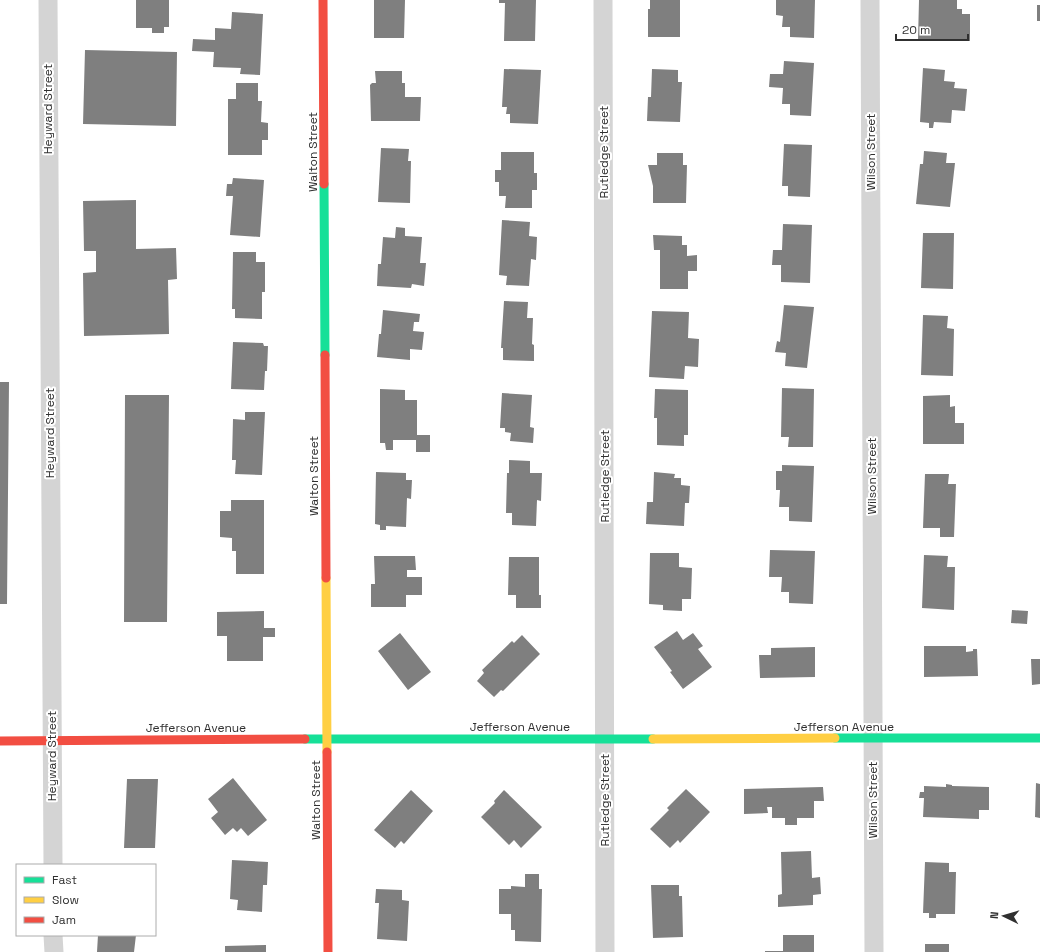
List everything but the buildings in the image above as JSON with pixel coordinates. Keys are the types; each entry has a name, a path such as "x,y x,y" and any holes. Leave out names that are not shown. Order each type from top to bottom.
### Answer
{"street":[{"name":"Heyward Street","path":"48,0 53,864"},
{"name":"Walton Street","path":"323,0 328,952"},
{"name":"Rutledge Street","path":"603,0 605,952"},
{"name":"Wilson Street","path":"870,0 874,952"},
{"name":"Jefferson Avenue","path":"0,741 605,738 1040,738"},
{"path":"53,936 54,952"}],"traffic: fast":[{"path":"324,184 325,355"},
{"path":"835,738 1040,738"},
{"path":"305,739 653,739"}],"traffic: slow":[{"path":"326,578 327,752"},
{"path":"653,739 835,738"}],"traffic: jam":[{"path":"323,0 324,184"},
{"path":"325,355 326,578"},
{"path":"0,741 305,739"},
{"path":"327,752 328,952"}]}
